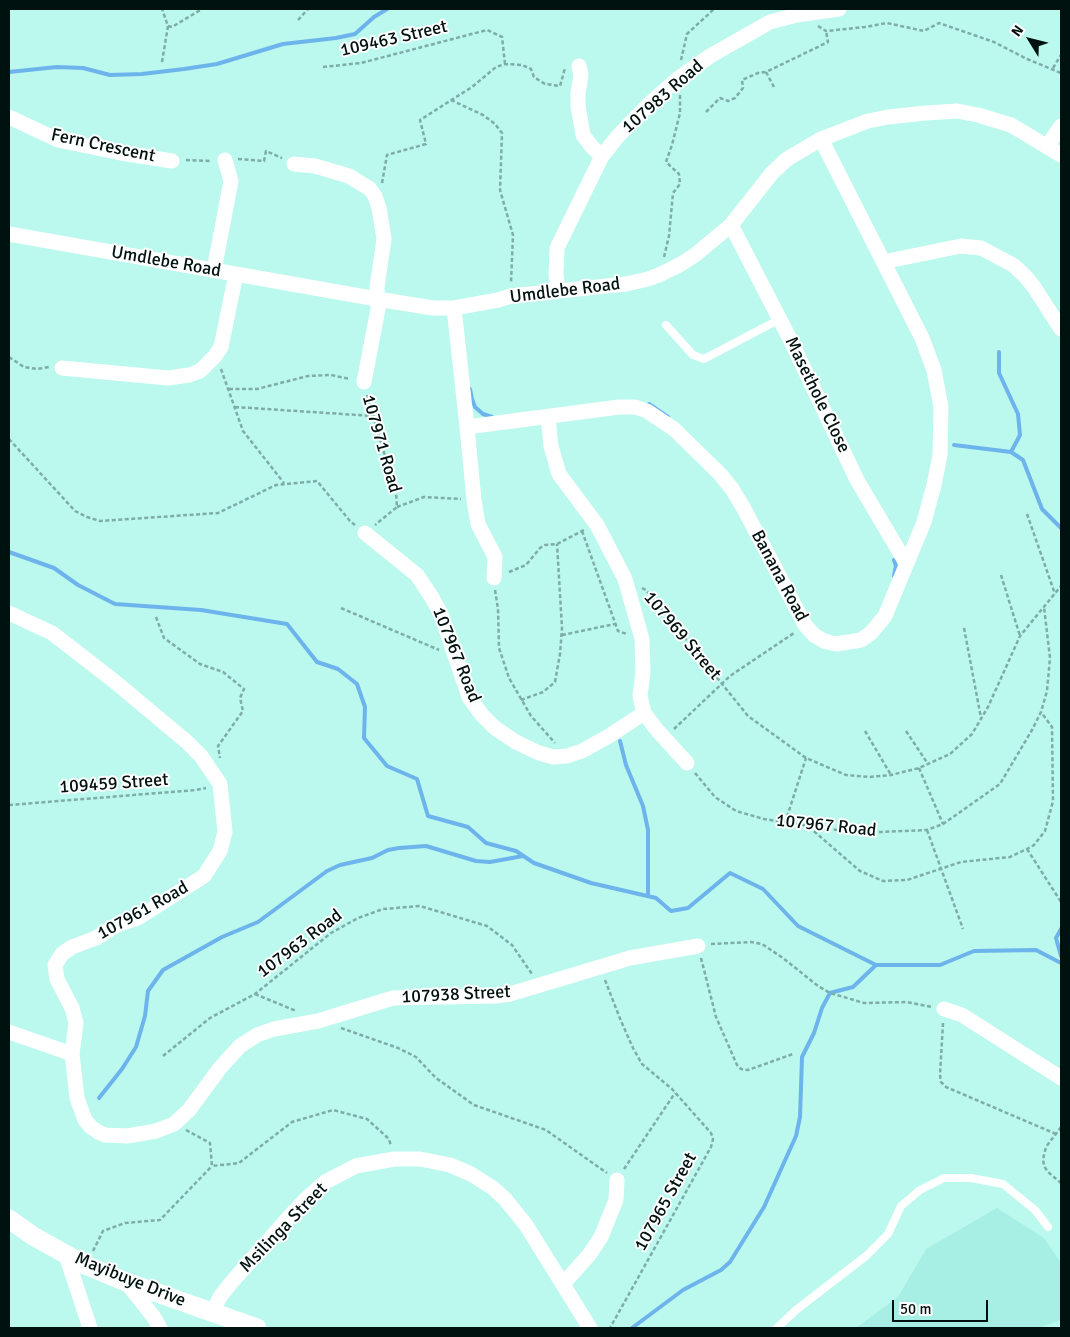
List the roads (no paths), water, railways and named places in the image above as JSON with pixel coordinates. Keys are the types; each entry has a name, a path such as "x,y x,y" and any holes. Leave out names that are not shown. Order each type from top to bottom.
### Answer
{"street":[{"name":"107983 Road","path":"558,291 556,275 558,248 602,156 618,136 648,105 676,80 710,56 770,22 797,15 839,9"},
{"path":"579,66 581,74 578,106 583,135 602,156"},
{"name":"Umdlebe Road","path":"9,234 377,299 433,308 454,308 511,296 626,284 659,275 695,255 731,225 772,173 787,159 821,139 868,121 888,117 957,112 978,115 1006,123 1027,132 1061,155"},
{"name":"Fern Crescent","path":"9,117 58,140 121,154 172,161"},
{"path":"1048,146 1061,126"},
{"name":"Banana Road","path":"467,428 619,406 635,407 662,420 674,429 721,475 732,490 743,507 804,626 824,641 836,644 861,640 871,633 885,616 924,522 940,455 941,407 934,370 922,338 821,139"},
{"path":"214,270 231,181 225,160"},
{"name":"107971 Road","path":"294,164 315,166 350,176 363,184 375,196 382,222 384,239 377,287 378,309 364,382"},
{"name":"Masethole Close","path":"731,225 780,319 857,480 906,563"},
{"path":"883,262 961,246 981,248 1013,265 1026,276 1061,329"},
{"path":"62,368 178,378 200,371 215,356 224,335 236,274"},
{"path":"454,308 474,500 478,524 495,557 494,578"},
{"name":"107969 Street","path":"548,417 551,446 559,474 597,525 625,580 642,639 643,672 640,696 644,713"},
{"name":"107967 Road","path":"365,533 417,575 441,614 469,697 482,715 495,728 516,742 552,757 567,756 582,751 609,736 644,713"},
{"name":"107961 Road","path":"9,614 52,633 107,675 187,742 201,756 220,784 225,832 220,851 204,876 138,918 117,925 96,938 72,947 57,960 55,972 57,979 72,1008 76,1022 72,1054"},
{"path":"644,713 663,738 687,763"},
{"name":"107938 Street","path":"72,1054 77,1098 88,1124 105,1135 132,1135 165,1128 174,1124 189,1110 220,1068 240,1046 257,1035 274,1029 318,1021 393,998 496,996 630,958 698,946"},
{"path":"944,1009 962,1015 1061,1078"},
{"path":"9,1032 72,1054"},
{"name":"Msilinga Street","path":"212,1313 220,1297 230,1284 307,1198 325,1182 356,1166 394,1159 420,1159 450,1165 472,1174 493,1188 517,1212 590,1328"},
{"path":"563,1284 589,1255 601,1237 616,1200 616,1180"},
{"name":"Mayibuye Drive","path":"14,1227 86,1265 126,1282 257,1328"},
{"path":"66,1255 90,1328"},
{"path":"126,1282 153,1316 160,1328"}],"lane":[{"path":"666,325 694,355 704,359 780,319"},
{"path":"777,1328 796,1310 866,1256 888,1234 900,1206 920,1190 944,1178 971,1178 1003,1184 1035,1210 1048,1227"}],"waterway":[{"path":"9,72 57,67 83,68 110,75 142,74 217,64 283,44 355,34 374,17 387,9"},
{"path":"999,352 999,373 1018,414 1020,435 1011,452"},
{"path":"470,389 475,407 483,414 492,417"},
{"path":"649,404 668,417"},
{"path":"954,445 1011,452 1023,460 1042,509 1061,528"},
{"path":"9,552 54,568 78,585 115,604 201,610 287,624 317,662 338,669 357,684 365,707 364,738 387,766 417,779 428,816 468,827 486,843 516,851 534,863 591,883 656,898 671,911 688,908 730,873 763,889 798,926 876,965 940,965 974,951 1036,950 1061,963"},
{"path":"894,560 896,566 894,576"},
{"path":"620,741 626,765 643,806 648,830 648,896"},
{"path":"99,1098 122,1069 136,1047 145,1016 148,991 163,970 222,937 258,922 327,871 340,865 372,858 388,850 399,848 426,846 476,861 490,862 523,856"},
{"path":"1061,929 1056,938 1061,956"},
{"path":"632,1328 683,1290 721,1270 730,1262 764,1207 796,1136 800,1117 802,1057 814,1033 822,1008 830,993 853,987 876,965"}]}
